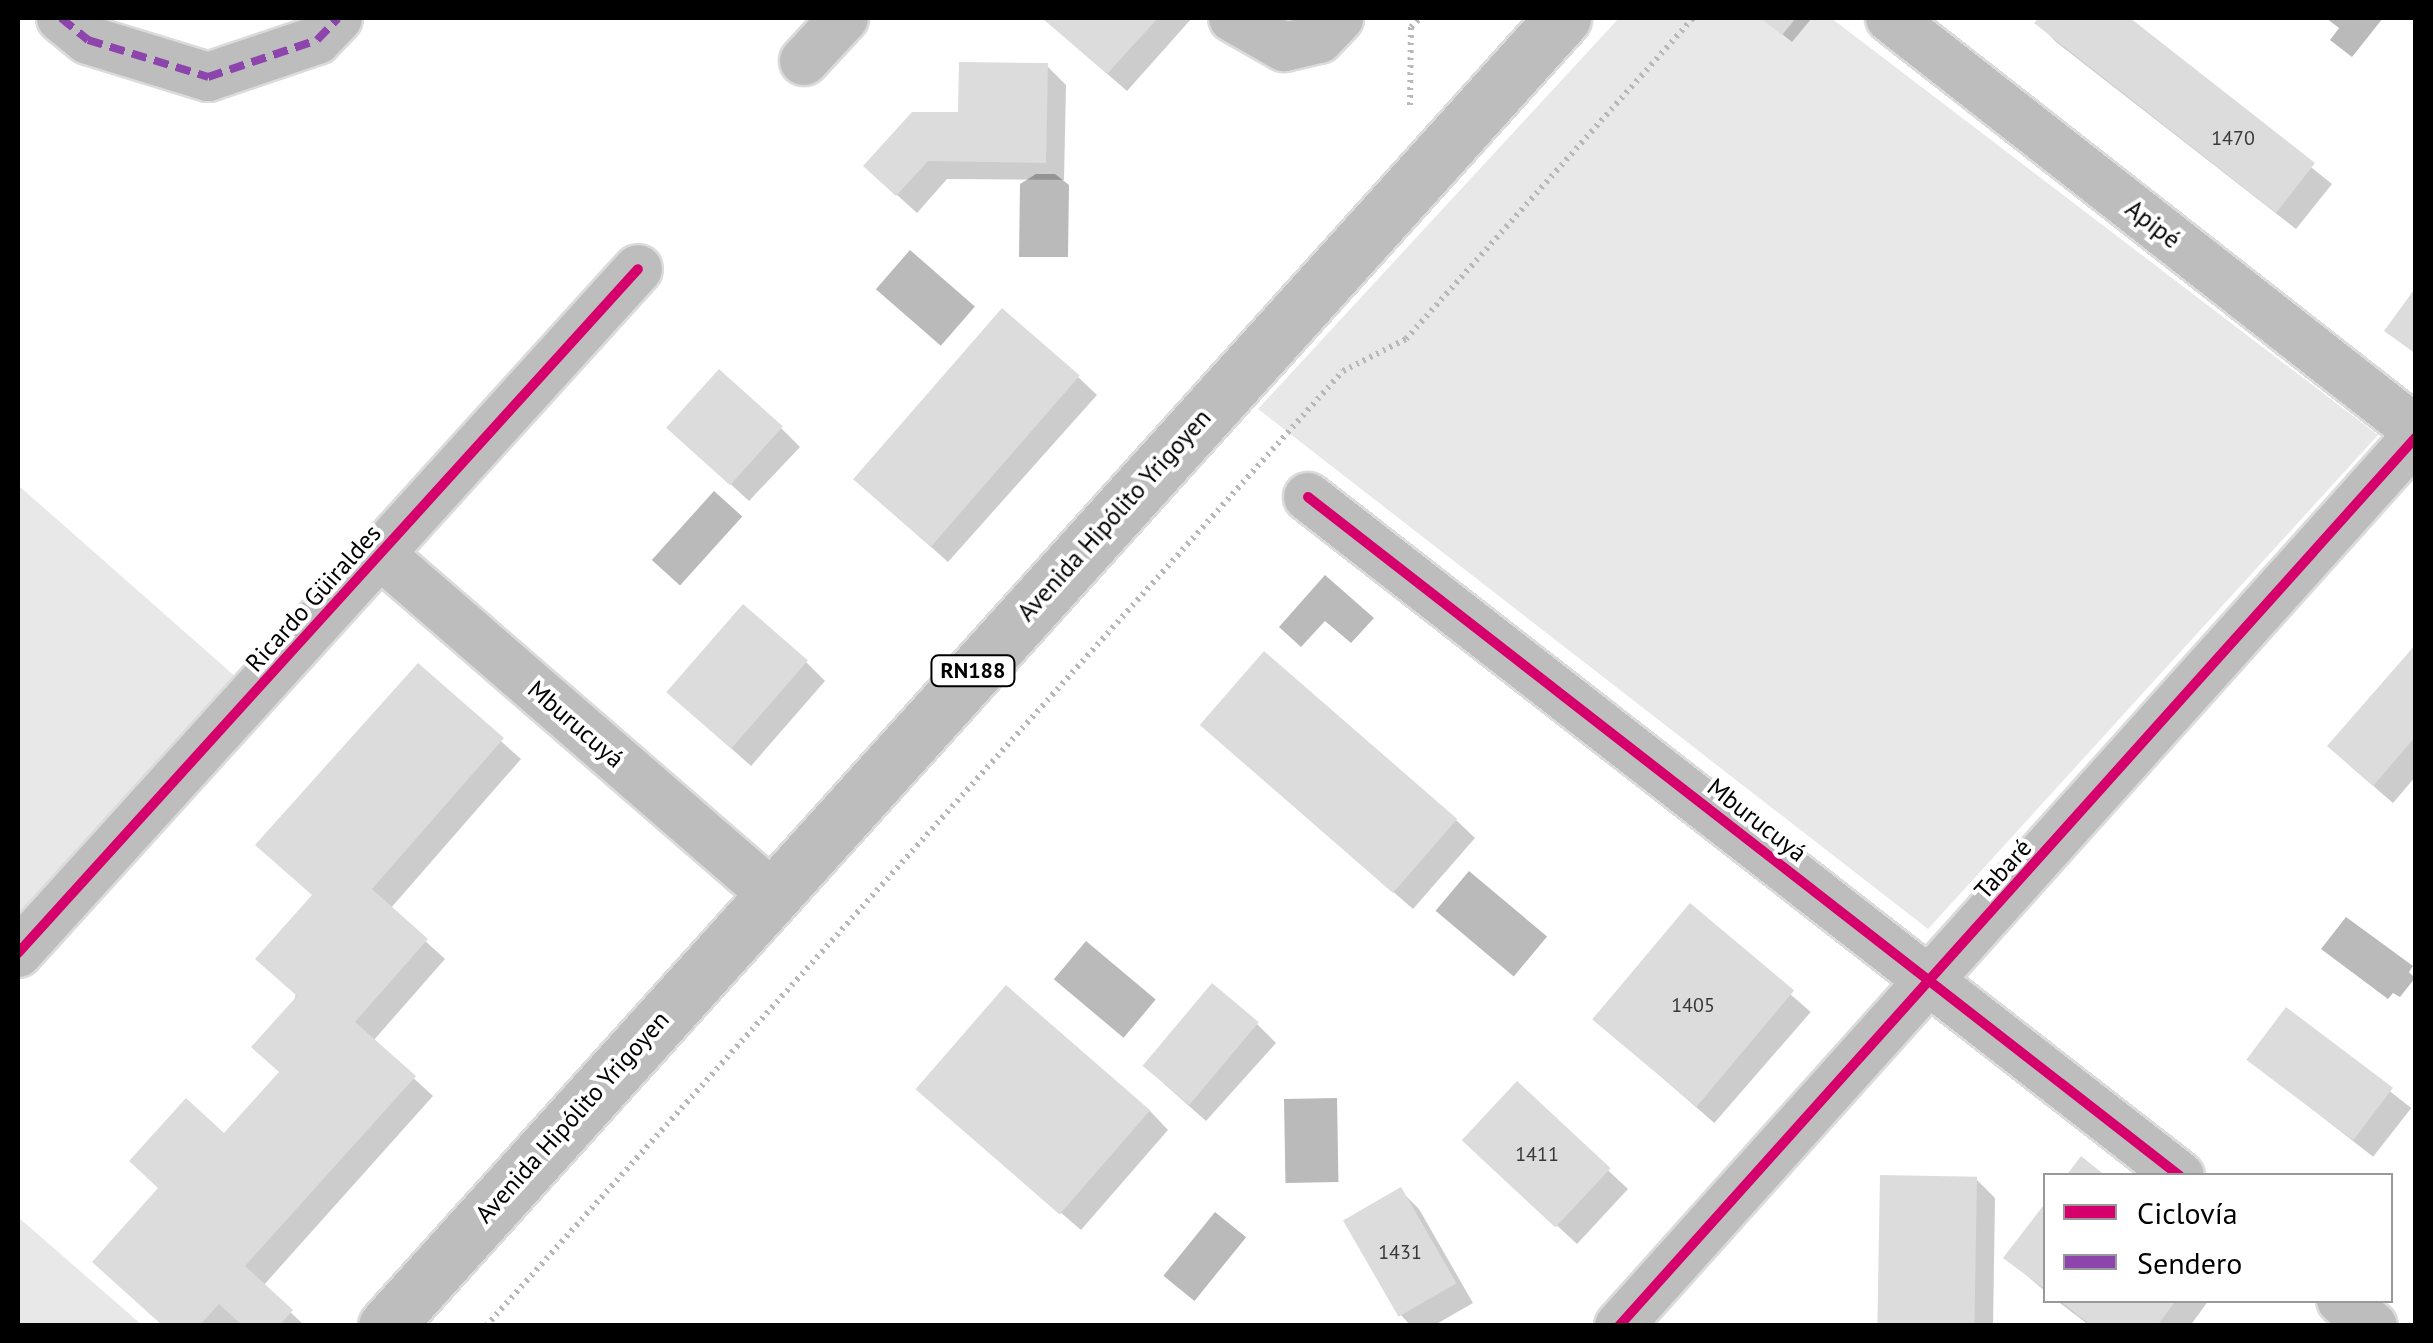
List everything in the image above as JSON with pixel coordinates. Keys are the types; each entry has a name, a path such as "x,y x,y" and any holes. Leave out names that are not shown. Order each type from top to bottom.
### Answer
{"main road":[{"name":"Avenida Hipólito Yrigoyen","path":"386,1326 1563,18"}],"street":[{"path":"61,18 88,40 208,77 317,40 338,18"},
{"path":"804,60 844,18"},
{"path":"1232,18 1284,47 1329,28"},
{"name":"Apipé","path":"1890,18 2416,433"},
{"name":"Ricardo Güiraldes","path":"18,954 638,269"},
{"name":"Tabaré","path":"1618,1326 2416,433"},
{"name":"Mburucuyá","path":"1308,498 2176,1173"},
{"name":"Mburucuyá","path":"380,554 772,894"},
{"path":"2344,1303 2372,1326"}],"path":[{"path":"486,1326 1344,370 1406,339 1693,18"}],"shaded area":[{"path":"1619,18 1831,18 2378,435 1928,929 1258,409"},
{"path":"2326,18 2383,18 2352,57 2330,40 2339,28"},
{"path":"1036,174 1055,174 1069,185 1068,257 1019,257 1020,184"},
{"path":"910,250 975,306 941,346 876,289"},
{"path":"18,485 254,693 18,953"},
{"path":"714,491 742,516 680,586 652,560"},
{"path":"1325,575 1374,618 1351,643 1325,621 1301,647 1279,627"},
{"path":"1469,871 1547,937 1514,976 1436,911"},
{"path":"2346,917 2413,966 2409,972 2415,978 2400,997 2393,993 2388,999 2321,949"},
{"path":"1086,941 1156,999 1124,1038 1054,979"},
{"path":"1337,1098 1338,1182 1285,1183 1284,1099"},
{"path":"1215,1212 1246,1237 1194,1301 1163,1276"},
{"path":"18,1217 142,1325 18,1325"}],"building":[{"path":"1042,18 1158,18 1107,74"},
{"path":"1760,18 1796,18 1782,35"},
{"path":"2039,18 2130,18 2315,163 2276,213 2034,23"},
{"path":"959,62 1048,63 1046,163 928,161 896,196 863,166 912,112 958,112"},
{"path":"2416,287 2416,354 2384,331"},
{"path":"1002,308 1080,376 931,547 853,479"},
{"path":"719,369 783,427 730,485 666,428"},
{"path":"743,604 808,660 731,749 666,692"},
{"path":"2416,644 2416,736 2373,786 2327,746"},
{"path":"1264,651 1457,819 1393,893 1200,725"},
{"path":"418,663 504,738 372,889 428,939 355,1022 416,1076 245,1266 293,1310 279,1326 243,1326 219,1304 199,1326 163,1326 92,1262 158,1188 129,1161 186,1098 224,1133 279,1072 251,1047 297,996 255,959 312,895 255,845"},
{"path":"1690,903 1794,990 1696,1107 1592,1019"},
{"path":"1212,983 1259,1022 1189,1105 1143,1066"},
{"path":"1006,985 1150,1110 1060,1214 915,1089"},
{"path":"2286,1007 2393,1088 2353,1140 2246,1060"},
{"path":"1517,1081 1611,1168 1555,1228 1462,1140"},
{"path":"2081,1156 2102,1173 2068,1173"},
{"path":"1880,1175 1977,1177 1974,1326 1877,1326"},
{"path":"1401,1187 1456,1283 1398,1317 1343,1220"},
{"path":"2043,1206 2043,1288 2003,1258"},
{"path":"2063,1303 2174,1303 2157,1326 2092,1326"}],"marked path":[{"path":"61,18 88,40 208,77 317,40 338,18"}],"cycle path":[{"path":"18,953 638,269"},
{"path":"1619,1326 2416,437"},
{"path":"1308,497 2176,1173"}]}
